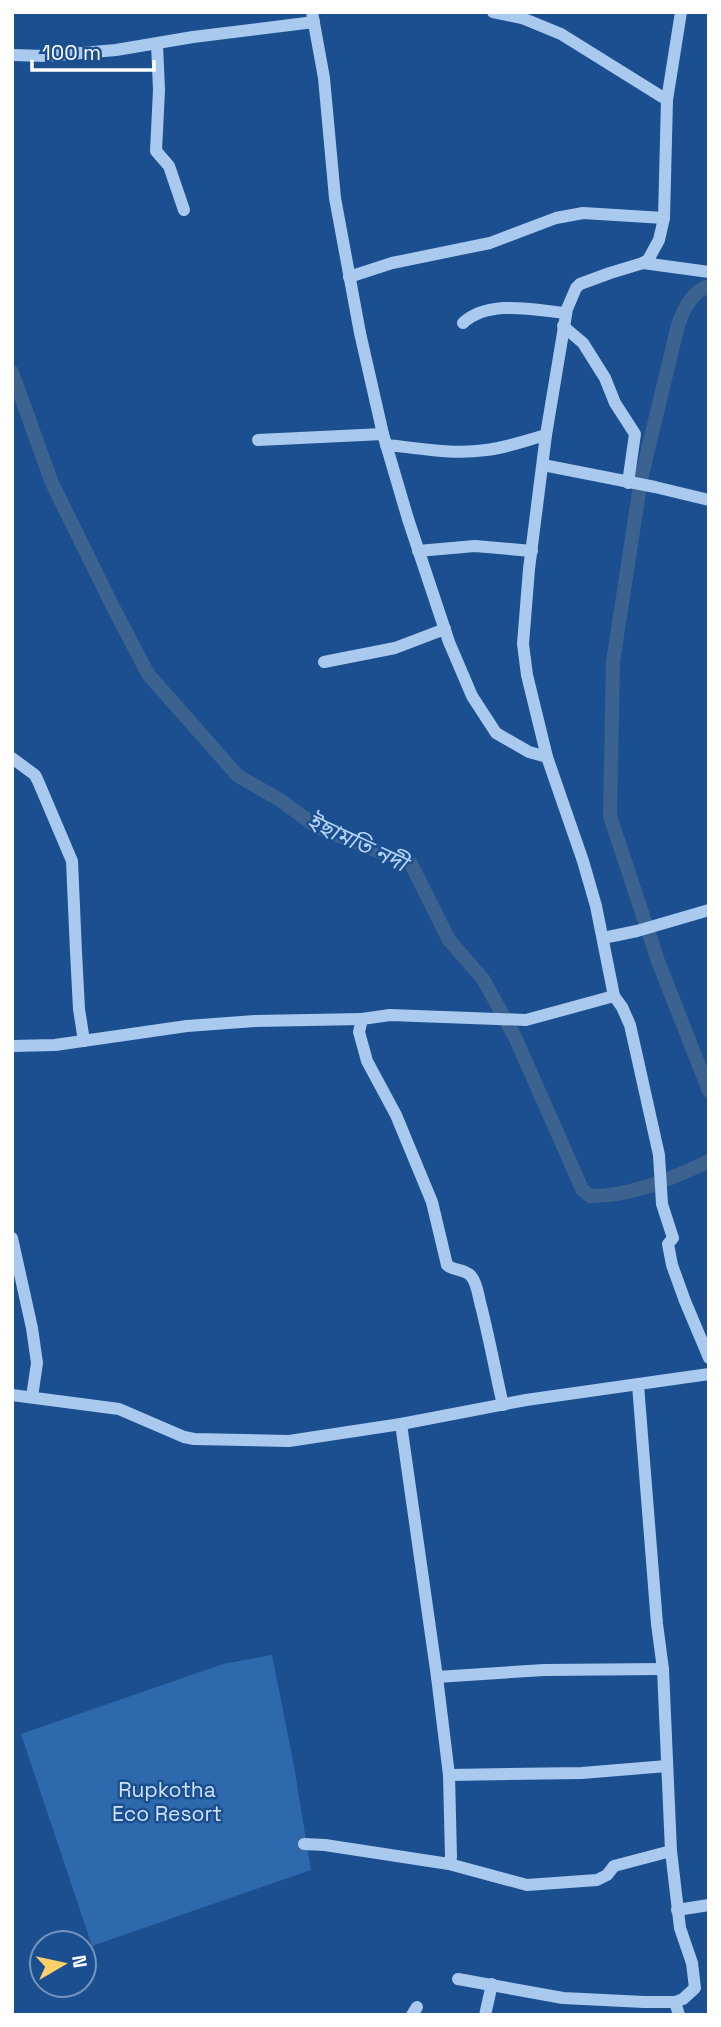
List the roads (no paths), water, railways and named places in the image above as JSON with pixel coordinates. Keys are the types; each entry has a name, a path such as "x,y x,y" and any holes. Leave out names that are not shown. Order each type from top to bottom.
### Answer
{"street":[{"path":"494,12 522,18 561,34 667,100"},
{"path":"645,262 659,240 664,218 667,100 681,12"},
{"path":"12,55 46,56 116,50 313,17 324,78 335,198 360,333 385,439 418,551 444,629 472,696 496,733 529,752 547,757"},
{"path":"157,44 159,90 156,152 169,166 184,210"},
{"path":"349,277 392,263 490,243 547,221 583,213 664,218"},
{"path":"645,262 709,272"},
{"path":"709,262 645,262 580,284 576,288 565,320 546,435 523,644 527,674 547,757 596,906 614,996 630,1025 659,1155 662,1204 673,1238 668,1244 672,1265 709,1358"},
{"path":"463,323 470,317 496,309 526,309 565,320 605,378 615,403 635,434 628,483"},
{"path":"258,440 385,439 435,452 469,452 488,450 546,435"},
{"path":"543,465 709,500"},
{"path":"418,551 475,546 532,551"},
{"path":"324,662 395,648 444,629"},
{"path":"12,758 35,775 72,861 77,974 84,1041"},
{"path":"603,938 709,910"},
{"path":"12,1045 55,1045 187,1026 242,1022 390,1016 526,1020 614,996"},
{"path":"362,1018 359,1032 368,1061 396,1115 432,1202 447,1265 471,1276 476,1285 503,1405"},
{"path":"12,1238 37,1363 32,1397"},
{"path":"12,1395 120,1409 194,1439 289,1441 401,1424 526,1400 709,1374"},
{"path":"458,1979 563,1998 643,2002 677,2008 695,1988 692,1964 680,1928 671,1850 663,1669 638,1385"},
{"path":"401,1424 438,1677 449,1775 449,1864"},
{"path":"438,1677 544,1671 663,1669"},
{"path":"449,1775 582,1773 667,1766"},
{"path":"304,1844 449,1864 527,1885 597,1880 607,1875 614,1866 671,1850"},
{"path":"677,1909 709,1905"},
{"path":"485,2015 492,1984"}],"waterway":[{"name":"ইছামতি নদী","path":"709,286 693,297 678,325 641,479 613,662 610,816 658,961 709,1091"},
{"name":"ইছামতি নদী","path":"12,372 52,483 148,674 238,776 280,800 317,827 411,864 449,940 483,979 515,1037 582,1189 590,1196 636,1190 709,1161"}],"park label":[{"name":"Rupkotha Eco Resort","path":"167,1802"}]}
